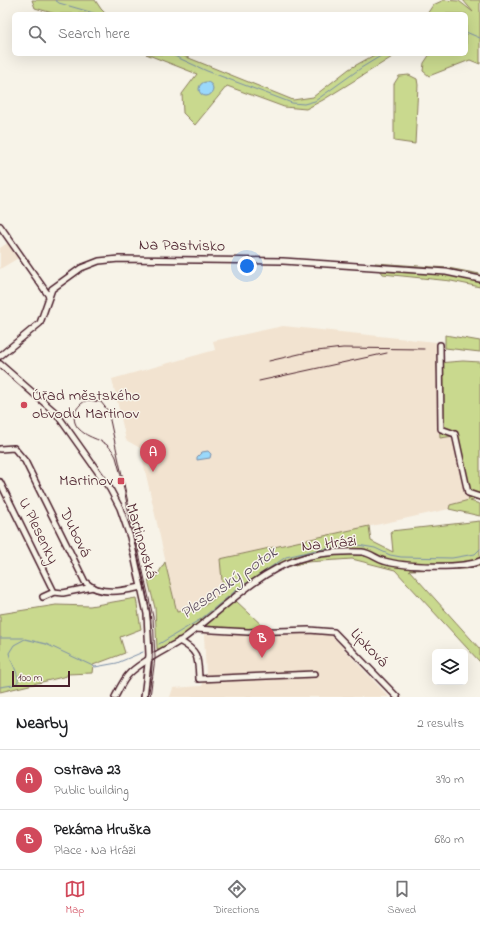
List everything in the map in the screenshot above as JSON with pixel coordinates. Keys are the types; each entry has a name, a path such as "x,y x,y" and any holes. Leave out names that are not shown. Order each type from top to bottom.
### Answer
{"street":[{"path":"0,226 49,296"},
{"name":"Na Pastvisko","path":"0,356 40,323 52,289 81,268 99,261 119,259 290,262 446,272 480,279"},
{"path":"440,346 441,429 455,434 468,493 480,497"},
{"name":"Martinovská","path":"0,364 56,413 110,489 120,508 128,529 148,625 149,660 144,697"},
{"name":"Dubová","path":"0,449 14,448 25,461 82,578 87,584 93,587"},
{"name":"U Plesenky","path":"0,482 54,592"},
{"name":"Na Hrázi","path":"115,697 128,674 195,630 258,580 295,560 327,554 361,552 369,553 383,561 399,564 460,565 472,564 480,561"},
{"path":"43,598 54,592 63,593 93,587 114,591 141,587"},
{"name":"Lipková","path":"195,630 248,632 309,630 334,632 397,697"},
{"path":"179,641 195,651 198,661 199,679 315,674"}],"shaded area":[{"path":"9,242 20,257 0,269 0,248"},
{"path":"283,326 436,342 440,438 454,435 469,500 450,505 449,509 220,559 224,592 204,606 177,612 140,448 126,440 112,379 215,350 213,341"},
{"path":"329,633 389,697 170,697 173,688 202,686 206,675 204,634 236,635"}],"green space":[{"path":"32,0 95,0 104,12 49,12 35,8"},
{"path":"444,0 459,1 473,12 463,0 480,0 480,64 470,60 429,76 423,71 424,63 429,56 468,56 468,12 428,12 433,5"},
{"path":"151,56 184,56 293,100 313,97 349,69 372,56 394,56 306,109 284,107 227,86 195,125 183,113 182,94 197,74"},
{"path":"409,75 417,79 418,85 415,144 394,141 394,84 399,76"},
{"path":"375,263 448,268 480,274 480,287 451,281 383,274"},
{"path":"445,335 480,341 480,352 445,348"},
{"path":"463,361 480,362 480,498 470,501 480,504 480,516 449,509 450,505 469,500 454,436 440,438 437,363"},
{"path":"480,521 480,566 466,569 409,570 480,649 480,662 395,570 352,559 307,562 278,569 235,600 266,629 216,632 196,628 162,649 157,649 155,608 148,580 155,579 165,562 177,612 204,606 223,592 220,559 369,526 371,541 393,552 391,531"},
{"path":"136,598 141,629 120,637 125,653 93,665 92,673 67,674 67,676 0,692 0,614 56,605 90,606"}],"water":[{"path":"203,82 209,82 213,86 213,92 209,96 203,96 199,92 199,86"},
{"path":"208,451 211,454 210,458 197,460 197,457 202,452"}],"waterway":[{"path":"55,0 59,3 90,12"},
{"path":"468,33 480,38"},
{"path":"174,56 207,71 292,103 304,104 315,101 361,68 381,56"},
{"name":"Plesenský potok","path":"159,644 201,619 239,588 286,557 316,550 358,545 375,548 390,555 401,557 452,558 475,554 480,549"},
{"path":"0,638 23,638"},
{"name":"Plesenský potok","path":"0,687 13,685 18,682 9,653 14,645 25,639 46,644 95,667 117,663 143,652"}],"tram line":[{"path":"148,697 151,675 152,633 142,570 116,457 108,446 84,433 79,429 74,421 77,408 88,400 101,402 108,411 153,617 155,658 150,697"}],"railway":[{"path":"269,361 308,352 343,348 424,349"},
{"path":"259,381 387,353"}],"place":[{"name":"Úřad městského obvodu Martinov","path":"24,405"},
{"name":"Ostrava 23","path":"153,472"},
{"name":"Martinov","path":"121,481"},
{"name":"Pekárna Hruška","path":"262,658"}]}
